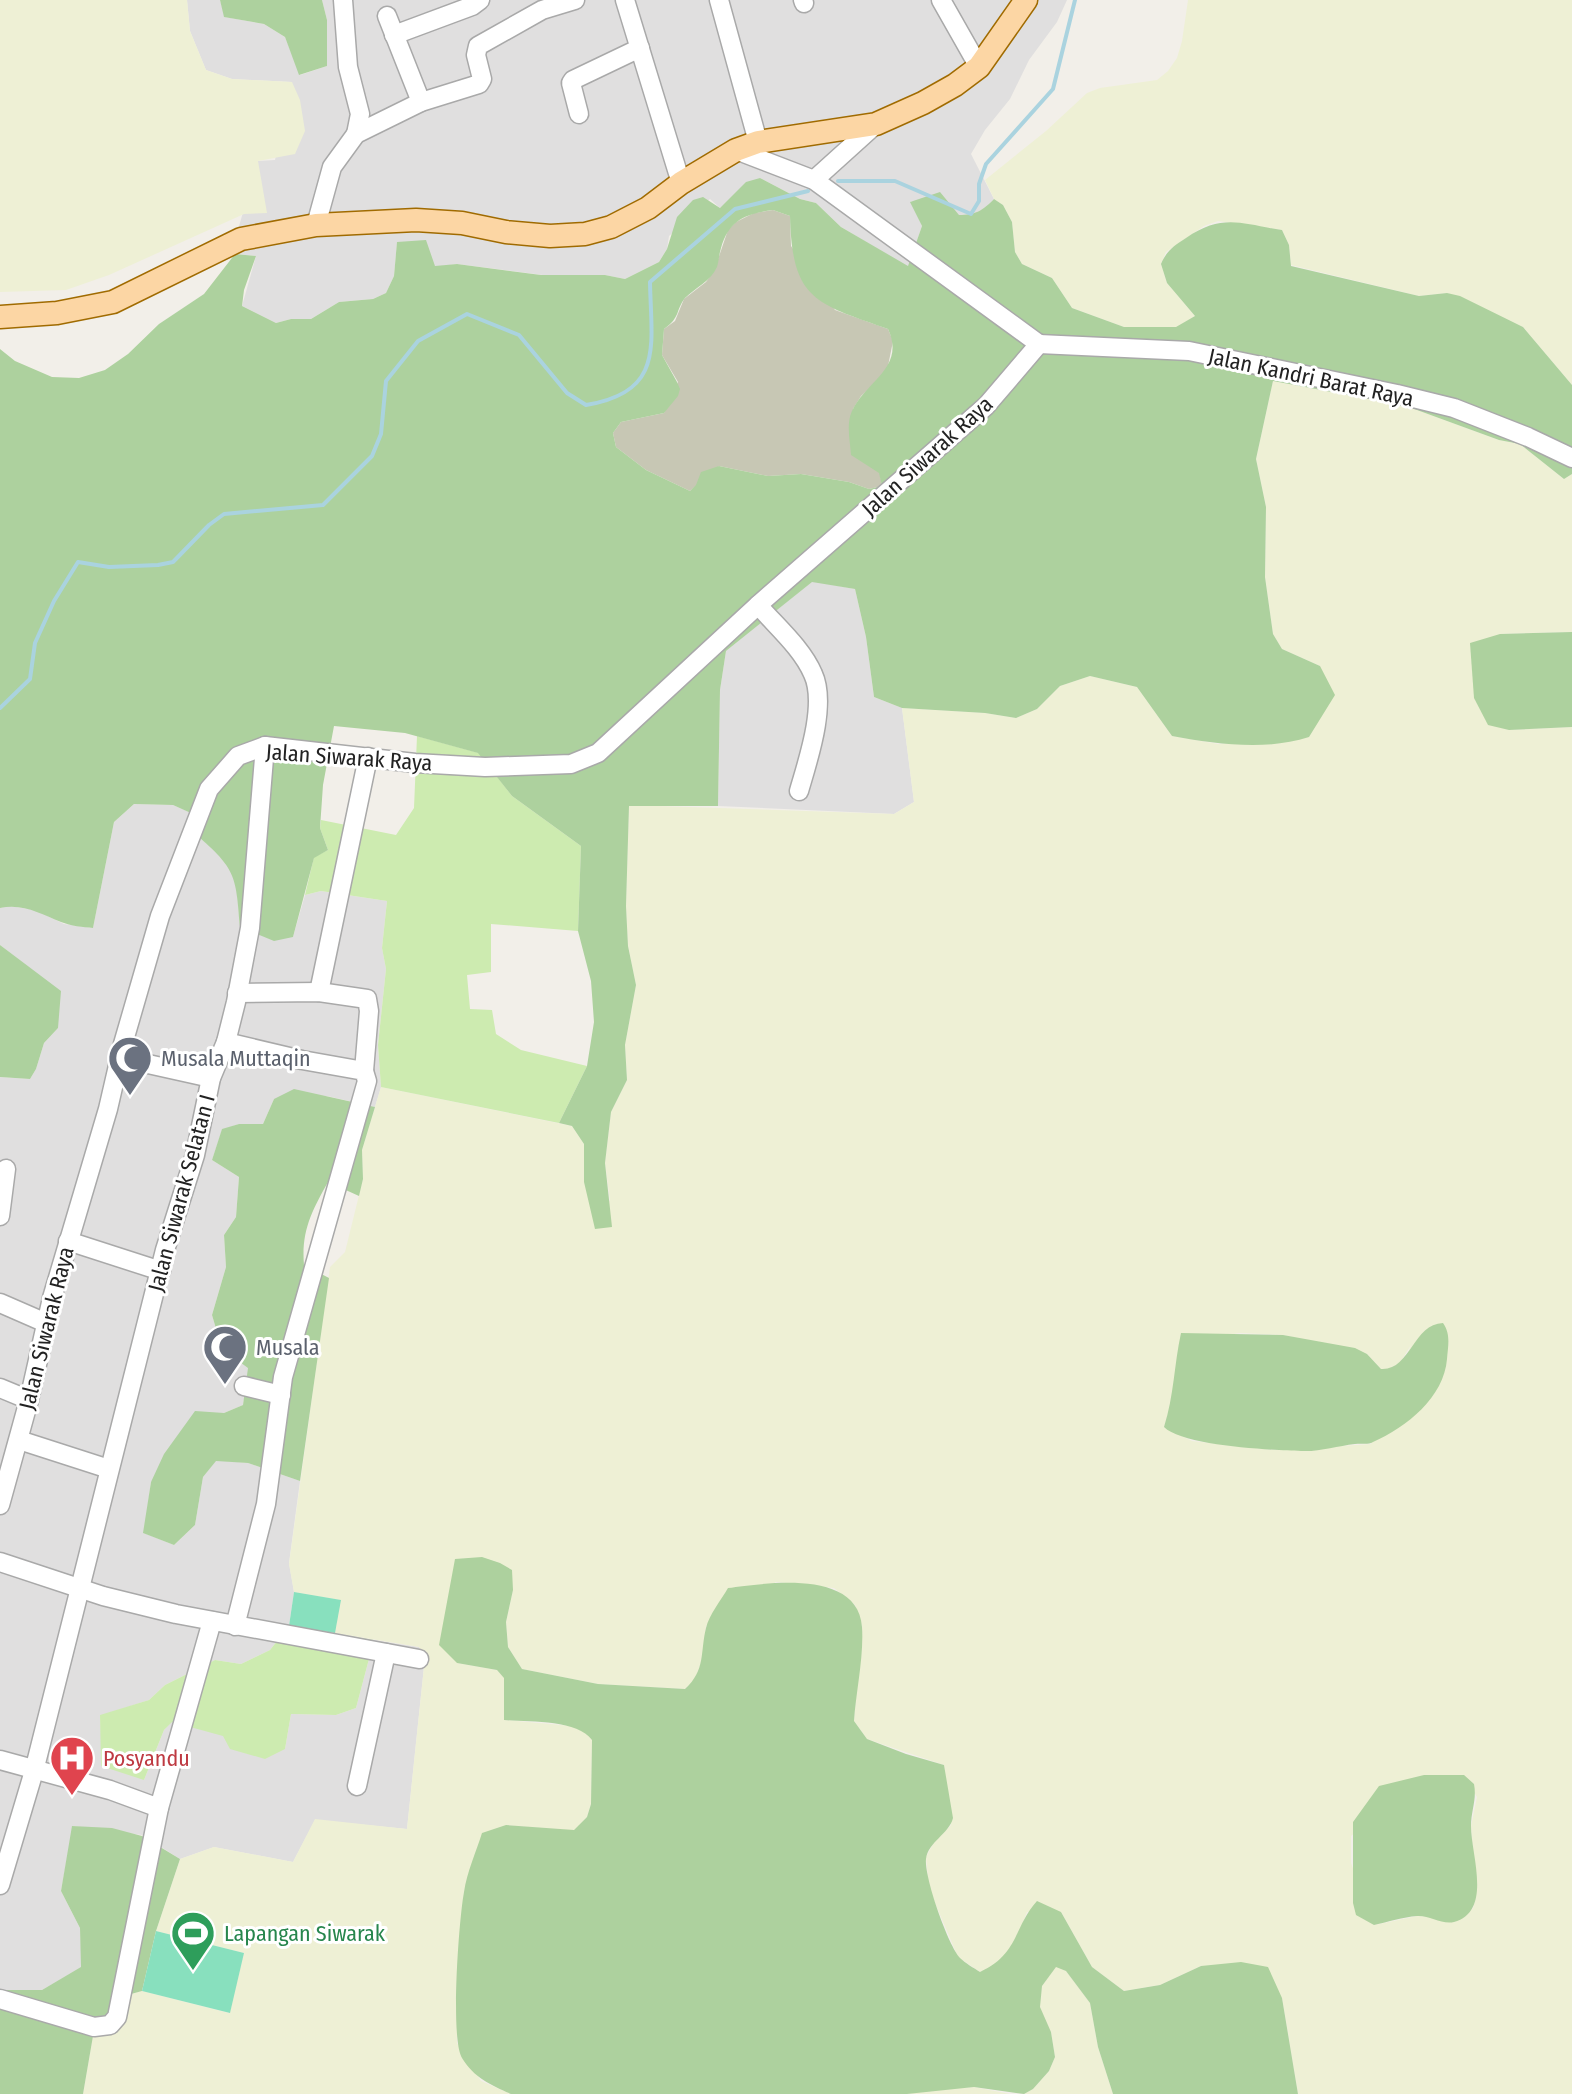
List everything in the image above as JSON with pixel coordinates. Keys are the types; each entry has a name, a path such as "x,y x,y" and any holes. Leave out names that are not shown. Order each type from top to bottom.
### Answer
{"main road":[{"path":"0,317 57,313 113,302 241,239 316,225 416,220 462,223 506,232 550,236 585,234 611,227 648,208 681,183 736,150 758,142 876,124 923,103 979,67 1026,0"}],"street":[{"path":"316,225 332,167 356,134 360,114 348,67 343,0"},
{"path":"394,35 472,6 480,0"},
{"path":"356,134 421,102 479,84 482,79 476,55 478,46 542,10 575,0"},
{"path":"625,0 681,183"},
{"path":"719,0 758,142"},
{"path":"941,0 979,67"},
{"path":"387,16 421,102"},
{"path":"579,114 571,83 573,80 640,48"},
{"path":"814,180 876,124"},
{"path":"736,150 814,180 1039,344"},
{"name":"Jalan Kandri Barat Raya","path":"1039,344 1189,351 1454,408 1572,458"},
{"name":"Jalan Siwarak Raya","path":"0,1505 68,1241 160,916 209,789 238,756 265,746 485,767 571,764 585,760 598,753 758,605 986,406 1039,344"},
{"path":"1528,437 1572,473"},
{"path":"758,605 804,659 818,686 809,755 799,791"},
{"name":"Jalan Siwarak Selatan I","path":"0,1885 34,1771 165,1250 195,1155 211,1078 226,1042 250,928 265,746"},
{"path":"319,992 368,757"},
{"path":"235,1626 266,1504 283,1377 365,1093 368,1031 367,999 319,992 237,993"},
{"path":"226,1042 364,1071"},
{"path":"121,1058 211,1078"},
{"path":"0,1216 6,1169"},
{"path":"68,1241 161,1271"},
{"path":"0,1303 46,1323"},
{"path":"244,1386 281,1395"},
{"path":"0,1388 29,1400"},
{"path":"19,1440 109,1469"},
{"path":"0,1562 78,1588 212,1621 419,1659"},
{"path":"0,1999 94,2027 110,2025 117,2017 159,1808 212,1621"},
{"path":"357,1786 386,1653"},
{"path":"0,1760 110,1790 159,1808"}],"shaded area":[{"path":"0,0 187,0 190,31 206,70 232,79 292,82 300,100 305,131 295,154 258,161 267,213 244,214 109,275 66,290 0,292"},
{"path":"187,0 220,0 225,17 264,24 285,37 300,75 327,66 327,20 322,0 1067,0 1057,22 1029,60 1010,99 985,130 971,154 994,199 981,213 973,215 959,215 911,201 922,226 908,267 841,227 816,203 800,199 760,178 720,208 710,199 669,236 667,249 659,262 625,279 605,275 550,276 457,264 435,267 397,243 394,276 386,293 373,299 339,302 311,319 276,323 242,306 256,256 235,254 237,233 258,161 275,160 292,82 232,79 206,70 190,31"},
{"path":"1188,0 1572,0 1572,385 1523,327 1447,293 1419,296 1291,265 1289,245 1282,230 1218,221 1204,226 1166,252 1161,264 1167,283 1195,316 1177,327 1124,327 1072,308 1052,278 1022,264 1015,252 1012,222 1003,205 994,199 985,180 1087,93 1100,88 1157,80 1168,71 1177,58 1182,41"},
{"path":"773,210 790,216 791,246 835,310 888,329 893,341 888,366 881,378 861,396 853,409 880,473 882,486 869,489 849,482 801,474 768,476 719,466 690,491 646,470 616,447 613,433 621,422 664,413 678,382 662,355 664,329 675,321 684,299 706,282 714,271 728,230 754,213"},
{"path":"1273,381 1406,406 1499,440 1520,444 1564,479 1572,474 1572,632 1500,634 1509,730 1572,727 1572,2094 1298,2094 1282,1998 1201,1966 1160,1985 1124,1991 1092,1967 1061,1912 1027,1912 1014,1946 994,1966 980,1972 958,1957 929,1889 926,1857 933,1844 951,1825 944,1765 867,1739 854,1721 862,1626 855,1605 834,1588 776,1582 706,1626 704,1654 695,1680 685,1689 598,1684 522,1669 508,1647 506,1622 513,1590 457,1663 497,1670 505,1678 504,1720 573,1726 586,1732 592,1740 591,1804 587,1817 574,1831 506,1825 464,1891 457,1990 457,2043 481,2081 511,2094 83,2094 93,2036 119,2030 131,1994 142,1991 229,2013 244,1953 156,1931 180,1859 214,1847 293,1862 315,1819 407,1829 425,1657 419,1647 335,1633 340,1600 294,1592 289,1564 330,1267 345,1252 363,1179 362,1150 381,1087 572,1126 584,1144 584,1182 610,1201 605,1163 611,1112 627,1080 625,1045 636,985 628,946 626,906 629,805 894,814 914,802 902,708 1016,718 1037,709 1060,686 1090,676 1137,687 1172,736 1218,744 1253,743 1320,666 1282,649 1273,634 1265,577 1266,507 1256,459","holes":["1227,1335 1283,1335 1367,1354 1381,1369 1400,1363 1411,1345 1371,1444 1275,1450 1192,1441 1164,1427 1173,1400","1424,1775 1463,1775 1477,1797 1471,1826 1476,1896 1473,1908 1463,1918 1417,1916 1374,1925 1351,1863 1351,1836"]},
{"path":"812,581 855,589 866,637 874,697 902,708 914,802 894,814 718,806 720,690 726,651"},
{"path":"134,804 173,805 203,818 200,838 223,857 236,880 240,926 293,937 305,895 321,891 387,901 382,948 386,969 378,1045 381,1087 375,1107 327,1096 274,1099 263,1124 239,1124 222,1130 212,1160 239,1177 236,1217 224,1235 226,1267 212,1315 222,1349 249,1368 243,1405 224,1413 151,1482 144,1533 174,1545 195,1525 203,1477 216,1460 248,1463 300,1481 289,1563 294,1592 289,1626 270,1650 241,1664 215,1660 165,1685 149,1700 100,1716 101,1734 144,1780 164,1730 172,1721 285,1749 291,1714 336,1715 356,1708 374,1640 419,1647 425,1657 407,1829 315,1820 293,1862 214,1847 180,1859 142,1835 73,1826 61,1891 80,1928 82,1967 42,1990 0,1990 0,1077 30,1079 44,1043 58,1028 23,963 0,945 0,908 10,906 36,910 64,924 93,928 114,822"},
{"path":"1056,1966 1066,1971 1090,2003 1098,2047 1113,2094 1024,2094 1033,2089 1049,2071 1055,2057 1051,2032 1039,2007 1042,1986"},
{"path":"974,2087 1010,2094 907,2094 919,2091"}],"green space":[{"path":"220,0 322,0 327,20 327,66 299,75 285,37 264,24 224,17"},
{"path":"760,178 800,199 816,203 841,227 908,266 922,226 910,202 940,192 959,215 965,215 978,212 994,199 1003,205 1012,222 1015,252 1022,264 1052,278 1072,308 1124,327 1176,327 1195,316 1167,283 1161,264 1174,246 1199,230 1232,222 1282,230 1289,245 1291,266 1419,296 1447,293 1460,296 1523,327 1572,385 1572,474 1564,479 1520,444 1499,440 1406,406 1273,381 1256,459 1266,507 1265,577 1273,634 1282,649 1320,666 1335,695 1309,737 1276,744 1223,744 1172,736 1137,687 1090,676 1060,686 1037,709 1016,718 902,708 874,697 866,637 855,589 812,582 726,651 720,690 718,806 629,806 626,906 628,946 636,985 625,1045 627,1080 611,1112 605,1163 612,1227 595,1229 584,1182 584,1144 572,1126 559,1123 587,1066 594,1022 591,981 578,931 581,846 512,796 478,753 405,733 334,726 323,785 320,828 328,850 314,858 293,937 274,941 240,927 232,876 221,859 200,838 202,818 173,805 134,804 114,822 93,928 65,923 24,908 0,908 0,349 15,361 52,377 79,378 105,370 128,354 159,324 204,294 235,254 256,256 242,306 276,323 311,319 339,302 373,299 386,293 394,276 397,242 426,240 435,266 457,264 541,275 605,275 625,279 659,262 667,249 677,217 693,200 703,197 720,208 746,182","holes":["773,210 790,216 796,265 812,294 842,312 888,329 892,354 882,373 858,400 850,416 849,427 851,455 879,473 882,486 869,489 849,482 801,474 768,476 719,466 701,472 690,491 646,470 616,447 613,433 621,422 664,413 678,396 680,389 662,355 664,329 685,298 714,272 729,231 740,220 754,214"]},
{"path":"1572,632 1572,727 1509,730 1488,725 1474,698 1470,643 1500,634"},
{"path":"417,736 479,753 512,796 581,846 578,931 491,924 491,972 467,975 470,1009 492,1010 496,1034 521,1050 587,1066 559,1123 381,1087 378,1045 386,969 382,948 387,901 321,891 305,895 314,857 328,850 320,828 321,820 396,835 414,808"},
{"path":"0,945 61,991 58,1028 44,1043 30,1079 0,1077"},
{"path":"294,1089 375,1107 362,1150 363,1179 359,1196 328,1182 306,1231 304,1265 329,1278 300,1481 248,1463 216,1461 203,1477 195,1525 174,1545 143,1533 151,1482 164,1454 195,1411 224,1413 243,1405 248,1368 222,1349 212,1315 226,1267 224,1235 236,1217 239,1177 212,1160 222,1129 239,1124 263,1124 274,1099"},
{"path":"1443,1323 1448,1345 1439,1386 1411,1419 1371,1443 1308,1451 1249,1448 1189,1439 1164,1427 1181,1333 1283,1335 1355,1348 1367,1354 1381,1369 1399,1363 1425,1331"},
{"path":"482,1557 512,1570 513,1590 506,1622 508,1647 522,1669 598,1684 685,1689 699,1668 712,1613 728,1588 808,1584 845,1596 857,1608 862,1627 854,1721 867,1739 944,1765 953,1818 928,1853 926,1868 943,1926 960,1958 980,1972 993,1965 1009,1949 1037,1901 1061,1912 1092,1967 1124,1991 1160,1985 1201,1966 1241,1962 1268,1967 1282,1998 1298,2094 1113,2094 1098,2047 1090,2003 1066,1971 1056,1967 1042,1986 1040,2007 1051,2032 1055,2057 1049,2071 1033,2089 1024,2094 974,2087 907,2094 511,2094 484,2080 462,2058 458,2046 460,1927 469,1870 482,1833 506,1825 574,1830 587,1817 591,1804 592,1740 585,1733 564,1725 504,1720 504,1678 497,1670 457,1663 439,1645 455,1559"},
{"path":"294,1592 341,1600 335,1633 289,1626"},
{"path":"289,1626 374,1640 356,1708 336,1715 291,1714 285,1749 265,1759 230,1749 223,1736 172,1722 164,1730 144,1780 101,1766 100,1715 149,1700 165,1685 215,1660 241,1664 270,1650"},
{"path":"1424,1775 1464,1775 1474,1784 1471,1826 1477,1894 1473,1906 1466,1916 1454,1922 1417,1916 1374,1925 1356,1915 1353,1903 1353,1822 1379,1786"},
{"path":"72,1826 112,1828 142,1836 180,1859 156,1931 142,1991 131,1994 119,2030 93,2036 83,2094 0,2094 0,1990 42,1990 81,1967 80,1928 61,1891"},
{"name":"Lapangan Siwarak","path":"156,1931 244,1953 230,2013 142,1991"}],"waterway":[{"path":"838,181 895,181 971,214 979,201 979,184 986,164 1053,89 1075,0"},
{"path":"0,708 30,679 35,643 54,601 78,562 109,567 173,562 224,514 323,505 372,456 381,434 386,381 418,341 467,314 519,335 567,393 586,405 611,399 629,389 641,377 648,362 652,326 650,282 735,209 808,191"}],"place":[{"name":"Musala Muttaqin","path":"130,1097"},
{"name":"Musala","path":"225,1386"},
{"name":"Posyandu","path":"72,1797"},
{"name":"Lapangan Siwarak","path":"193,1972"}]}
